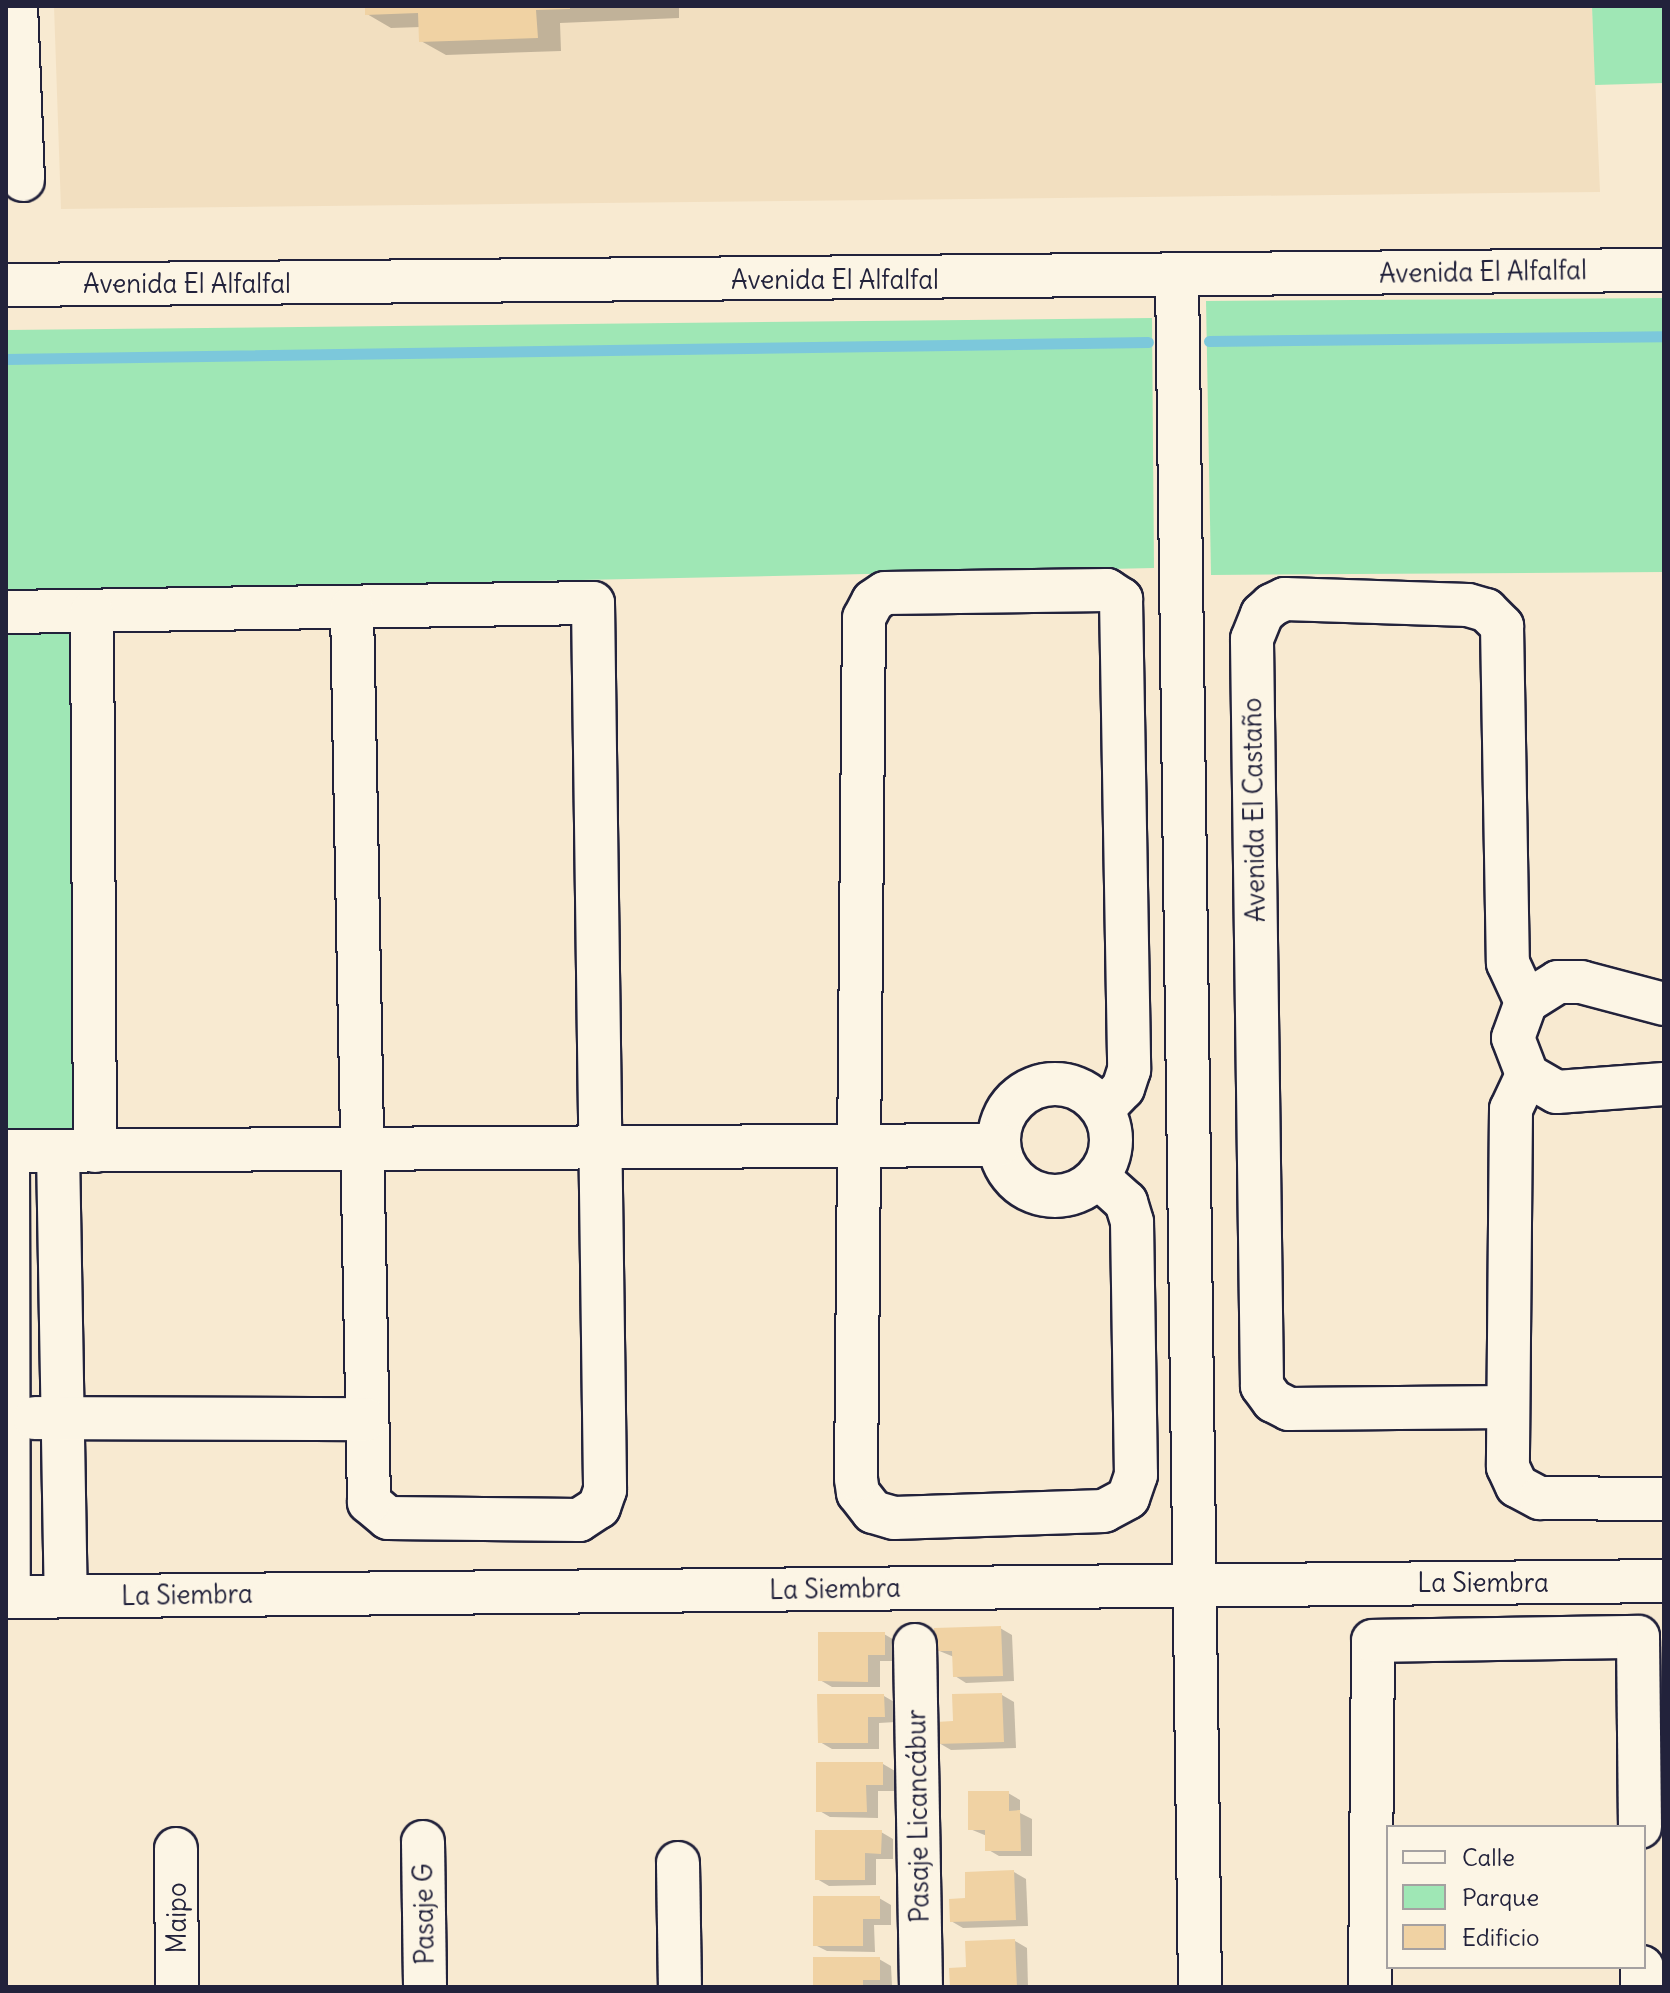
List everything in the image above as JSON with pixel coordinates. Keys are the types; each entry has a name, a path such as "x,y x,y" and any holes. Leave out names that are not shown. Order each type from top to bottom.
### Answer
{"street":[{"path":"16,6 23,180"},
{"name":"Avenida El Alfalfal","path":"6,285 1177,277 1664,270"},
{"path":"1177,277 1192,1585 1200,1987"},
{"path":"1098,1177 1126,1202 1132,1222 1136,1475 1128,1498 1104,1511 894,1518 865,1506 856,1479 864,618 873,601 885,593 1107,590 1121,599 1129,1070 1123,1088 1103,1109"},
{"name":"Avenida El Castaño","path":"1508,1407 1289,1409 1273,1401 1262,1386 1252,639 1262,614 1272,605 1285,599 1468,605 1486,610 1502,626 1508,963 1526,1002"},
{"path":"6,612 593,603 605,1490 599,1507 579,1520 380,1515 367,1494 352,607"},
{"path":"66,1596 63,1418 77,1151 92,612"},
{"path":"1664,1004 1569,981 1547,985 1526,1002 1513,1038 1527,1075 1543,1086 1564,1092 1664,1084"},
{"path":"1527,1075 1511,1109 1508,1467 1517,1486 1540,1498 1664,1499"},
{"path":"1038,1086 1074,1086 1103,1109 1112,1144 1098,1177 1067,1196 1030,1191 1004,1164 999,1145 1007,1109 1038,1086"},
{"path":"7,1597 7,1151 999,1145"},
{"path":"7,1418 366,1419"},
{"name":"La Siembra","path":"7,1597 1664,1581"},
{"path":"1370,1987 1373,1641 1638,1637 1640,1825"},
{"name":"Pasaje Licancábur","path":"915,1645 921,1987"},
{"name":"Pasaje G","path":"423,1842 425,1987"},
{"name":"Maipo","path":"176,1849 177,1987"},
{"path":"678,1863 680,1987"}],"shaded area":[{"path":"54,6 1592,6 1600,192 61,209"}],"green space":[{"path":"1592,6 1664,6 1664,83 1595,85"},
{"path":"1664,298 1664,572 1211,575 1206,301"},
{"path":"1152,318 1154,568 6,592 6,330"},
{"path":"72,631 76,1132 6,1133 6,633"}],"building":[{"path":"365,6 570,6 570,9 536,10 538,38 419,42 418,13 365,15"},
{"path":"1001,1626 1003,1676 953,1677 952,1651 935,1651 934,1628"},
{"path":"818,1632 885,1632 885,1655 868,1655 868,1682 818,1681"},
{"path":"1002,1693 1004,1742 937,1744 936,1722 953,1721 952,1694"},
{"path":"817,1694 884,1694 885,1717 868,1717 868,1743 818,1743"},
{"path":"816,1762 883,1762 883,1785 866,1785 867,1812 816,1812"},
{"path":"968,1791 1009,1791 1009,1811 1020,1810 1021,1851 985,1851 985,1830 968,1830"},
{"path":"815,1830 882,1830 881,1854 865,1853 865,1880 815,1880"},
{"path":"1014,1870 1016,1920 950,1922 949,1899 965,1898 965,1872"},
{"path":"813,1896 880,1896 880,1919 863,1919 863,1946 813,1946"},
{"path":"1015,1939 1017,1987 950,1987 949,1968 966,1967 965,1941"},
{"path":"813,1957 880,1957 880,1980 863,1980 863,1987 813,1987"}],"waterway":[{"path":"1209,341 1664,336"},
{"path":"6,359 1148,342"}]}
